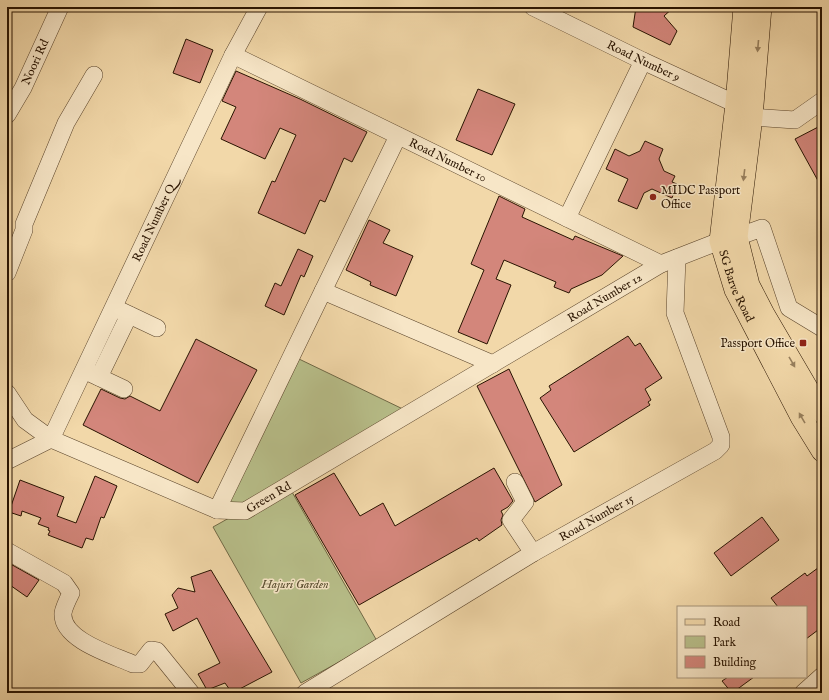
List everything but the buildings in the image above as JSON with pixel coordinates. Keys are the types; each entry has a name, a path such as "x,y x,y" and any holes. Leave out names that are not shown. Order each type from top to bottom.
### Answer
{"main road":[{"name":"SG Barve Road","path":"744,7 744,111"},
{"name":"SG Barve Road","path":"761,7 744,111 728,239 735,290 801,417 822,451"},
{"name":"SG Barve Road","path":"728,239 764,314 822,413"}],"street":[{"name":"Noori Rd","path":"7,115 23,88 60,7"},
{"name":"Road Number Q","path":"51,439 84,370 121,311 234,55 259,7"},
{"name":"Road Number 9","path":"533,7 744,111"},
{"name":"Road Number 10","path":"234,55 567,218 669,261"},
{"path":"567,218 643,61"},
{"path":"7,273 24,230 24,224 66,123 94,75"},
{"path":"744,111 794,120 822,101"},
{"path":"217,510 398,136"},
{"name":"Road Number 12","path":"493,364 669,261 762,228 789,308"},
{"name":"Road Number 15","path":"305,693 533,553 715,451 722,445 721,436 675,313 669,261"},
{"path":"323,291 493,364"},
{"path":"764,314 789,308 822,328"},
{"path":"99,378 121,311 157,328"},
{"name":"Green Rd","path":"51,439 217,510 245,511 493,364"},
{"path":"84,370 124,389"},
{"path":"7,393 25,420 51,439 7,461"},
{"path":"516,482 526,502 511,520 533,553"},
{"path":"7,551 64,583 70,588 71,593 63,612 64,622 66,627 85,643 133,664 140,664 151,650 157,651 191,693"},
{"path":"803,693 822,676"}],"green space":[{"path":"299,359 407,411 240,506 225,505"},
{"name":"Hajuri Garden","path":"288,485 377,641 301,683 213,527"}],"place":[{"name":"MIDC Passport Office","path":"653,197"},
{"name":"Passport Office","path":"803,343"}]}
